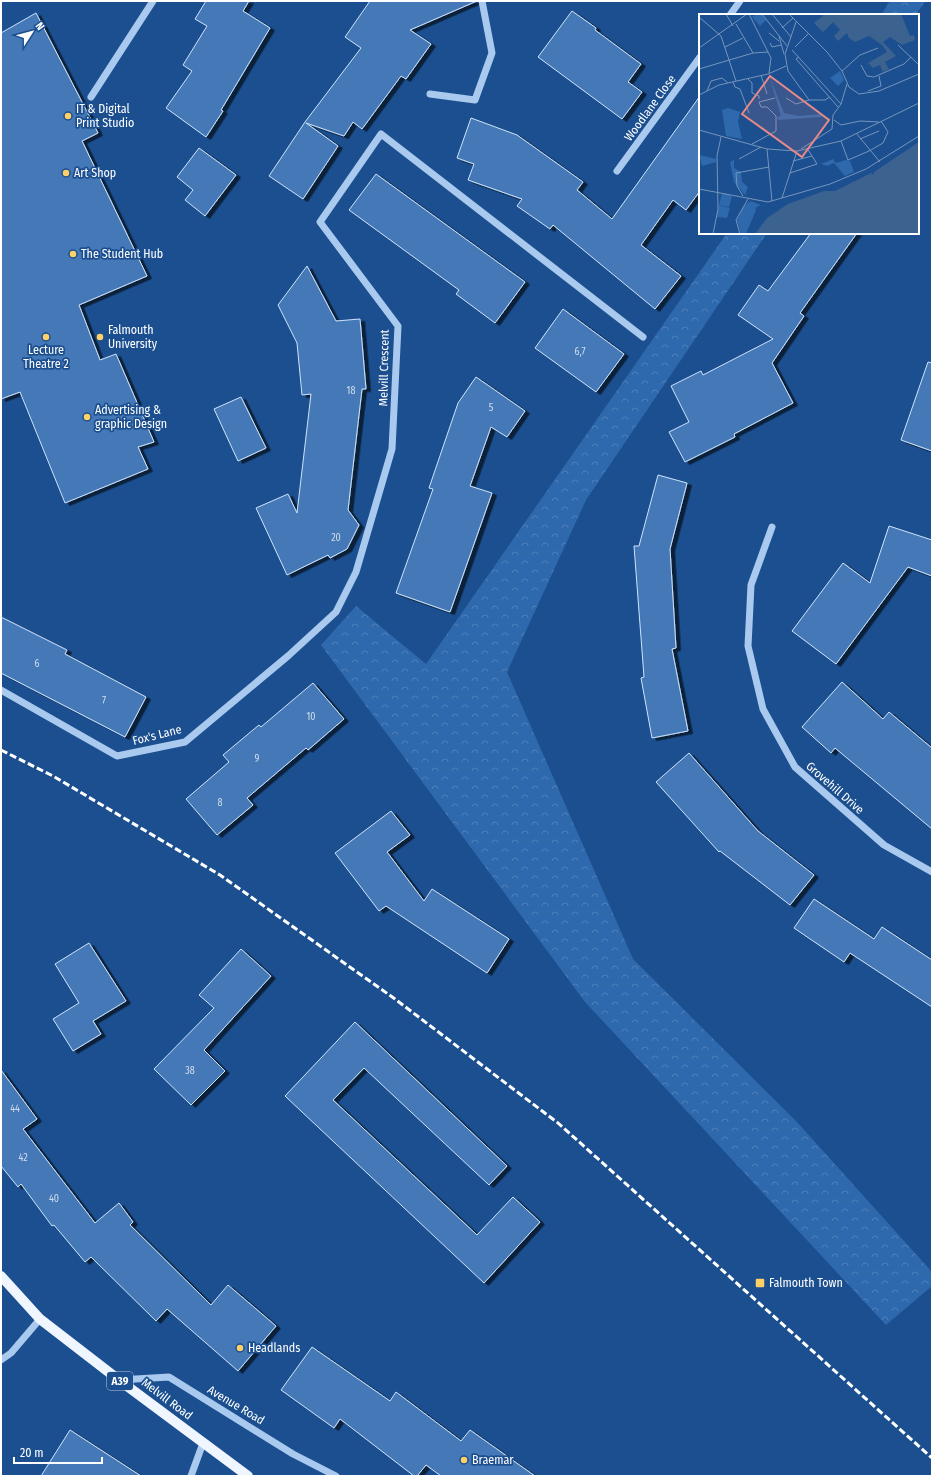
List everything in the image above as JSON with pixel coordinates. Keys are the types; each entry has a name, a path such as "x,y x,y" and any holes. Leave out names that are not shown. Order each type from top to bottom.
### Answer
{"main road":[{"name":"Melvill Road","path":"1,1276 40,1319 248,1476"}],"street":[{"path":"91,97 153,1"},
{"path":"430,94 475,100 492,53 482,1"},
{"path":"731,14 740,1"},
{"name":"Woodlane Close","path":"617,171 699,58"},
{"name":"Melvill Crescent","path":"336,612 356,572 392,449 398,326 320,222 381,134 643,337"},
{"name":"Grovehill Drive","path":"772,527 751,585 748,646 763,708 794,767 884,845 932,872"},
{"name":"Fox's Lane","path":"1,690 117,756 185,742 288,656 336,612"},
{"path":"1,1360 11,1353 40,1319"},
{"name":"Avenue Road","path":"119,1380 169,1377 293,1454 336,1476"},
{"path":"191,1476 203,1443"}],"green space":[{"path":"890,1 925,1 917,14 882,14"},
{"path":"726,234 766,234 586,500 507,672 633,959 797,1122 932,1272 932,1286 886,1325 585,1002 321,645 356,606 426,664"}],"building":[{"path":"206,1 249,1 243,11 270,28 221,110 223,111 206,137 166,108 192,71 183,65 207,26 195,19"},
{"path":"370,1 477,1 410,30 431,44 406,79 401,76 362,129 353,122 344,136 306,123 338,146 303,199 269,176 305,122 361,48 345,37"},
{"path":"572,11 641,64 628,82 642,92 622,119 538,57"},
{"name":"Falmouth University","path":"36,13 98,133 82,141 147,276 79,305 100,360 116,354 154,442 138,447 148,469 65,503 20,392 1,399 1,33"},
{"path":"699,97 699,192 686,210 673,200 641,245 681,276 655,309 553,225 550,229 517,206 522,199 468,180 474,164 457,158 471,118 517,135 583,182 577,190 612,219"},
{"path":"199,148 236,175 205,216 185,200 193,190 177,177"},
{"path":"376,174 525,282 495,323 456,294 459,290 349,210"},
{"path":"810,234 856,234 800,313 804,316 772,363 793,403 734,434 735,437 685,462 669,432 689,422 671,386 701,371 703,375 773,339 738,315 759,285 768,291"},
{"path":"307,266 336,321 360,319 366,389 362,389 348,510 359,525 347,549 330,558 328,555 287,575 256,508 288,494 297,513 311,394 302,395 297,343 278,305"},
{"path":"563,309 624,354 596,392 535,348"},
{"path":"928,362 932,363 932,451 901,440"},
{"path":"476,377 525,411 507,437 491,427 470,486 492,493 450,612 396,593 433,489 429,488 458,403"},
{"path":"241,397 266,448 238,461 214,409"},
{"path":"658,475 687,483 670,549 676,648 672,649 688,731 652,738 641,678 644,677 634,546 639,546"},
{"path":"889,526 932,540 932,576 908,567 836,664 792,631 843,563 870,583"},
{"path":"1,617 67,650 65,654 146,697 125,737 1,673"},
{"path":"842,682 883,719 889,712 932,748 932,829 835,748 831,753 802,727"},
{"path":"313,683 344,719 308,750 306,748 247,798 253,805 217,835 186,799 229,762 223,755 259,725 261,727"},
{"path":"689,753 758,831 814,875 790,905 720,851 719,852 656,782"},
{"path":"391,811 410,835 387,852 424,901 432,889 509,939 487,973 386,906 379,911 335,853"},
{"path":"814,899 874,939 882,927 932,960 932,1007 850,953 844,962 794,928"},
{"path":"89,943 126,1001 93,1021 101,1034 73,1051 53,1019 79,1003 55,964"},
{"path":"241,949 271,976 204,1050 225,1071 191,1105 154,1069 214,1008 199,995"},
{"path":"355,1022 507,1166 489,1185 364,1068 333,1100 477,1235 513,1197 540,1222 484,1283 285,1096"},
{"path":"1,1070 37,1119 23,1129 95,1223 119,1203 133,1222 130,1225 211,1305 228,1285 276,1326 238,1371 167,1309 156,1321 91,1257 85,1262 54,1225 52,1226 21,1184 18,1187 1,1166"},
{"path":"312,1347 390,1401 396,1392 461,1441 470,1430 535,1476 441,1476 426,1465 417,1476 414,1476 340,1419 334,1428 281,1390"},
{"path":"70,1430 141,1476 41,1476"}],"railway":[{"path":"1,750 53,776 220,875 395,999 558,1123 932,1458"}],"place":[{"name":"IT & Digital Print Studio","path":"68,116"},
{"name":"Art Shop","path":"66,173"},
{"name":"The Student Hub","path":"73,254"},
{"name":"Lecture Theatre 2","path":"46,337"},
{"name":"Falmouth University","path":"100,337"},
{"name":"Advertising & graphic Design","path":"87,417"},
{"name":"Falmouth Town","path":"760,1283"},
{"name":"Headlands","path":"240,1348"},
{"name":"Braemar","path":"464,1460"}]}
